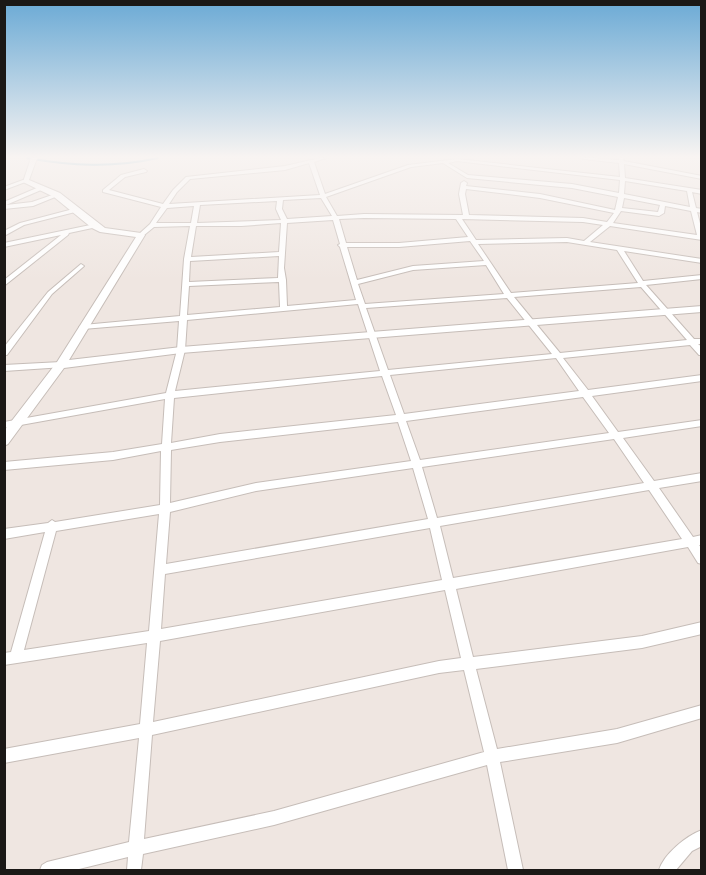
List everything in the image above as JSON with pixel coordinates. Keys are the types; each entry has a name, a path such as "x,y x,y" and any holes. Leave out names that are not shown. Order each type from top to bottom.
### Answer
{"street":[{"path":"4,205 33,204 47,199"},
{"path":"62,199 95,226 104,230 141,235"},
{"path":"136,199 165,206 280,199 279,209 284,220 284,310"},
{"path":"4,441 61,364 141,235 152,225 170,199"},
{"path":"325,199 335,217 341,245 402,418 434,524 492,757 516,870"},
{"path":"464,199 466,217"},
{"path":"555,199 618,211 658,214 661,213 663,203"},
{"path":"585,243 618,211 619,199"},
{"path":"643,199 702,211"},
{"path":"152,225 335,217 466,217 608,222 638,230 701,237 691,199"},
{"path":"134,870 165,509 170,396 181,350 188,259 197,205"},
{"path":"4,234 22,224 76,210"},
{"path":"458,217 508,294 558,356 650,484 696,542 702,558"},
{"path":"4,245 95,226"},
{"path":"4,284 68,233"},
{"path":"341,245 524,240 585,243 702,261"},
{"path":"620,250 642,284 666,312 697,341 702,353"},
{"path":"188,259 283,254"},
{"path":"354,283 413,268 486,263"},
{"path":"4,353 50,293 81,266"},
{"path":"83,327 362,304 434,303 508,294 702,277"},
{"path":"186,284 283,280"},
{"path":"4,368 181,350 702,309"},
{"path":"4,339 15,338"},
{"path":"4,426 170,396 697,341"},
{"path":"4,466 166,448 220,438 402,418 702,378"},
{"path":"4,534 165,509 256,487 416,462 702,423"},
{"path":"159,570 267,550 434,524 650,484 702,477"},
{"path":"52,525 10,658 155,636 696,542"},
{"path":"4,756 146,730 439,667 642,642 702,628"},
{"path":"47,870 274,818 492,757 617,736 702,711"},
{"path":"666,870 687,846 702,837"}]}
